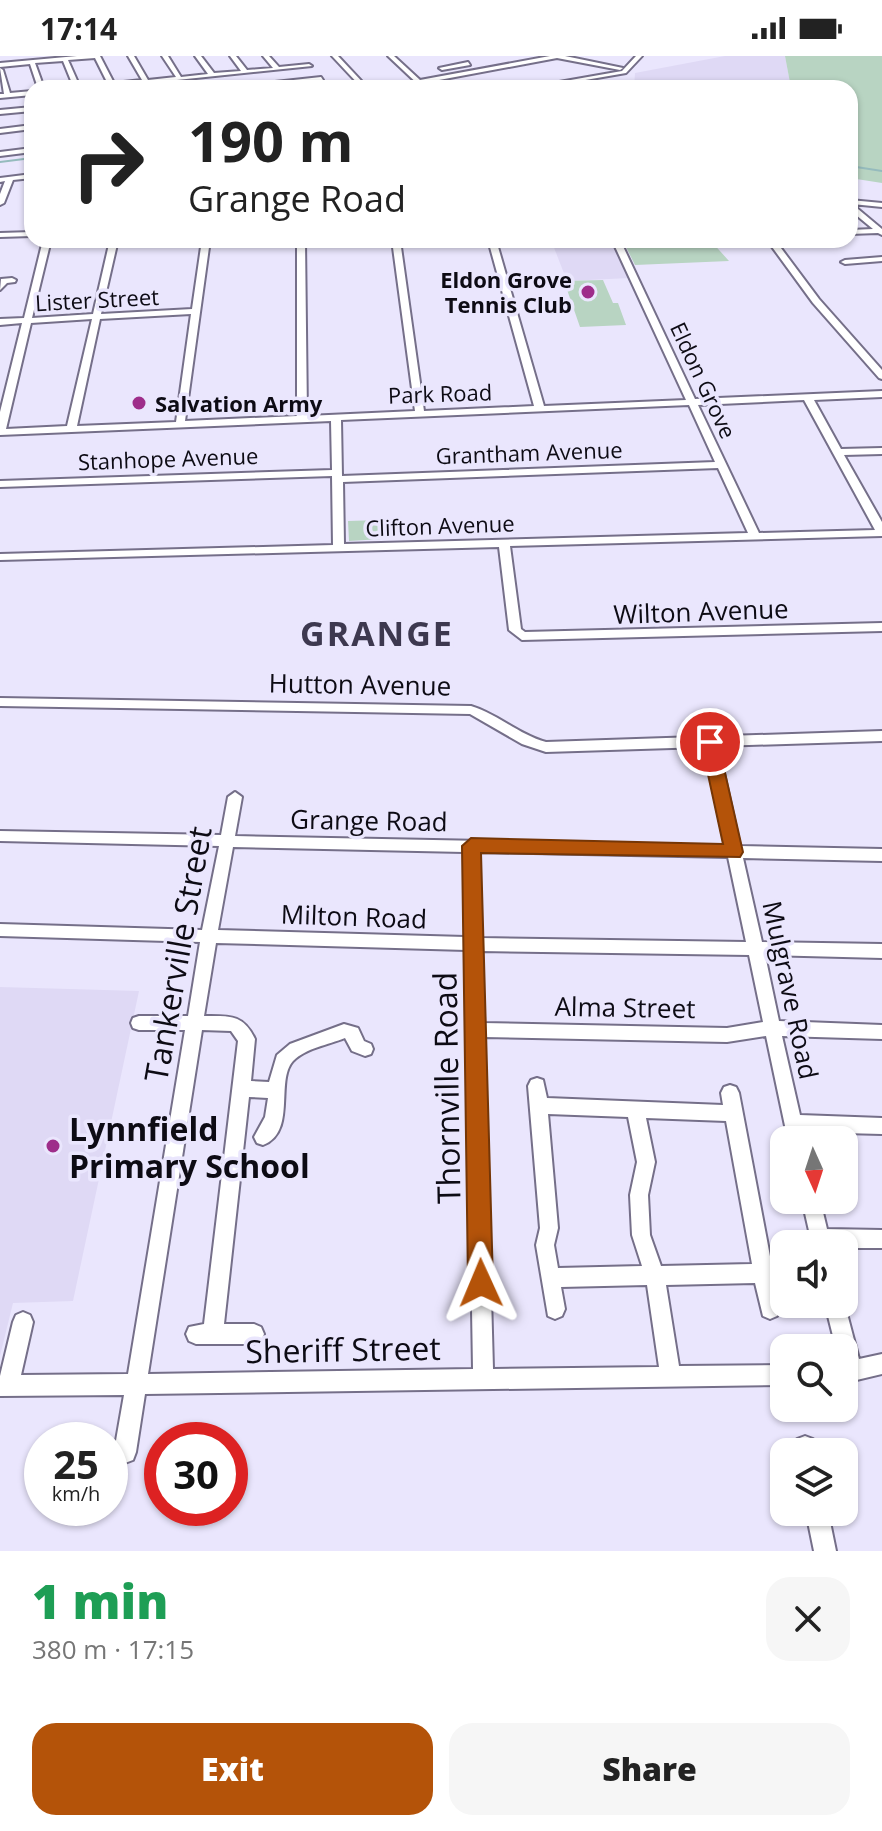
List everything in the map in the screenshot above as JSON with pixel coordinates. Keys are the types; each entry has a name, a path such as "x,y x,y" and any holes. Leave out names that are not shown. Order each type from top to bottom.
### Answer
{"street":[{"path":"24,94 3,96 0,68 14,60 32,62 96,56 109,80"},
{"path":"131,56 145,80"},
{"path":"165,56 179,78"},
{"path":"198,56 212,75"},
{"path":"233,56 245,72"},
{"path":"266,56 277,69"},
{"path":"300,56 321,79"},
{"path":"432,80 558,56 630,68"},
{"path":"574,80 630,68 639,56"},
{"path":"393,57 403,57"},
{"path":"393,57 417,80"},
{"path":"65,59 75,80"},
{"path":"335,59 357,80"},
{"path":"442,68 488,61 507,68"},
{"path":"32,62 38,80"},
{"path":"162,80 320,62"},
{"path":"586,78 590,80"},
{"path":"312,80 321,79"},
{"path":"0,112 24,110"},
{"path":"0,131 24,128"},
{"path":"21,152 18,137 24,137"},
{"path":"0,154 24,151"},
{"path":"0,180 24,177"},
{"path":"0,203 10,179"},
{"path":"858,204 882,205"},
{"path":"858,212 881,232"},
{"path":"868,221 882,221"},
{"path":"858,232 881,232"},
{"path":"0,235 24,234"},
{"path":"0,432 45,248"},
{"path":"71,429 112,248"},
{"path":"180,425 205,248"},
{"path":"301,248 302,419"},
{"path":"397,248 420,414"},
{"path":"494,248 540,409"},
{"name":"Eldon Grove","path":"620,248 755,537"},
{"path":"777,248 816,301 882,376"},
{"path":"845,262 882,259"},
{"name":"Lister Street","path":"0,322 195,311"},
{"name":"Park Road","path":"0,432 882,394"},
{"path":"808,398 877,513 882,533"},
{"path":"336,418 339,548"},
{"path":"838,452 882,451"},
{"name":"Grantham Avenue","path":"338,476 722,465"},
{"name":"Stanhope Avenue","path":"0,484 338,476"},
{"name":"Clifton Avenue","path":"0,557 882,533"},
{"name":"Wilton Avenue","path":"504,543 515,630 522,636 882,627"},
{"name":"Hutton Avenue","path":"0,702 471,710 492,717 525,741 546,747 882,736"},
{"path":"710,742 734,852"},
{"name":"Tankerville Street","path":"128,1434 194,1023 235,797"},
{"name":"Grange Road","path":"0,836 882,855"},
{"name":"Thornville Road","path":"471,846 483,1378"},
{"name":"Mulgrave Road","path":"734,852 794,1126"},
{"name":"Milton Road","path":"0,930 473,944 882,951"},
{"path":"139,1023 225,1023 242,1030 247,1039 205,1334 254,1334"},
{"name":"Alma Street","path":"475,1030 727,1035 774,1028 882,1032"},
{"path":"263,1137 275,1123 280,1067 291,1052 344,1031 352,1033 358,1046 365,1049"},
{"path":"537,1086 549,1228 545,1245 555,1309"},
{"path":"242,1089 278,1090"},
{"path":"730,1093 770,1309"},
{"path":"539,1106 733,1113"},
{"path":"635,1109 647,1170 639,1195 640,1225 655,1275 671,1378"},
{"path":"858,1128 882,1126"},
{"path":"858,1240 882,1239"},
{"path":"552,1278 762,1273"},
{"path":"4,1386 23,1322"},
{"path":"858,1370 882,1364"},
{"name":"Sheriff Street","path":"4,1386 770,1375"},
{"path":"820,1526 825,1551"}],"shaded area":[{"path":"725,56 785,56 790,80 635,80 635,73"},
{"path":"554,248 616,248 630,278 567,281"},
{"name":"Lynnfield Primary School","path":"0,987 139,991 73,1301 13,1303 0,1356"}],"green space":[{"path":"785,56 882,56 882,183 858,179 858,80 790,80"},
{"path":"626,248 717,248 729,261 635,265"},
{"name":"Eldon Grove Tennis Club","path":"603,280 613,303 618,303 626,325 580,327 564,281"},
{"path":"381,520 382,539 349,541 348,521"}],"waterway":[{"path":"0,162 24,159"},
{"path":"858,167 882,171"}],"place":[{"name":"Eldon Grove Tennis Club","path":"588,292"},
{"name":"Salvation Army","path":"139,403"},
{"name":"Lynnfield Primary School","path":"53,1146"}],"district":[{"name":"GRANGE","path":"377,633"}],"route":[{"path":"481,1283 471,846 734,852 710,742"}]}
